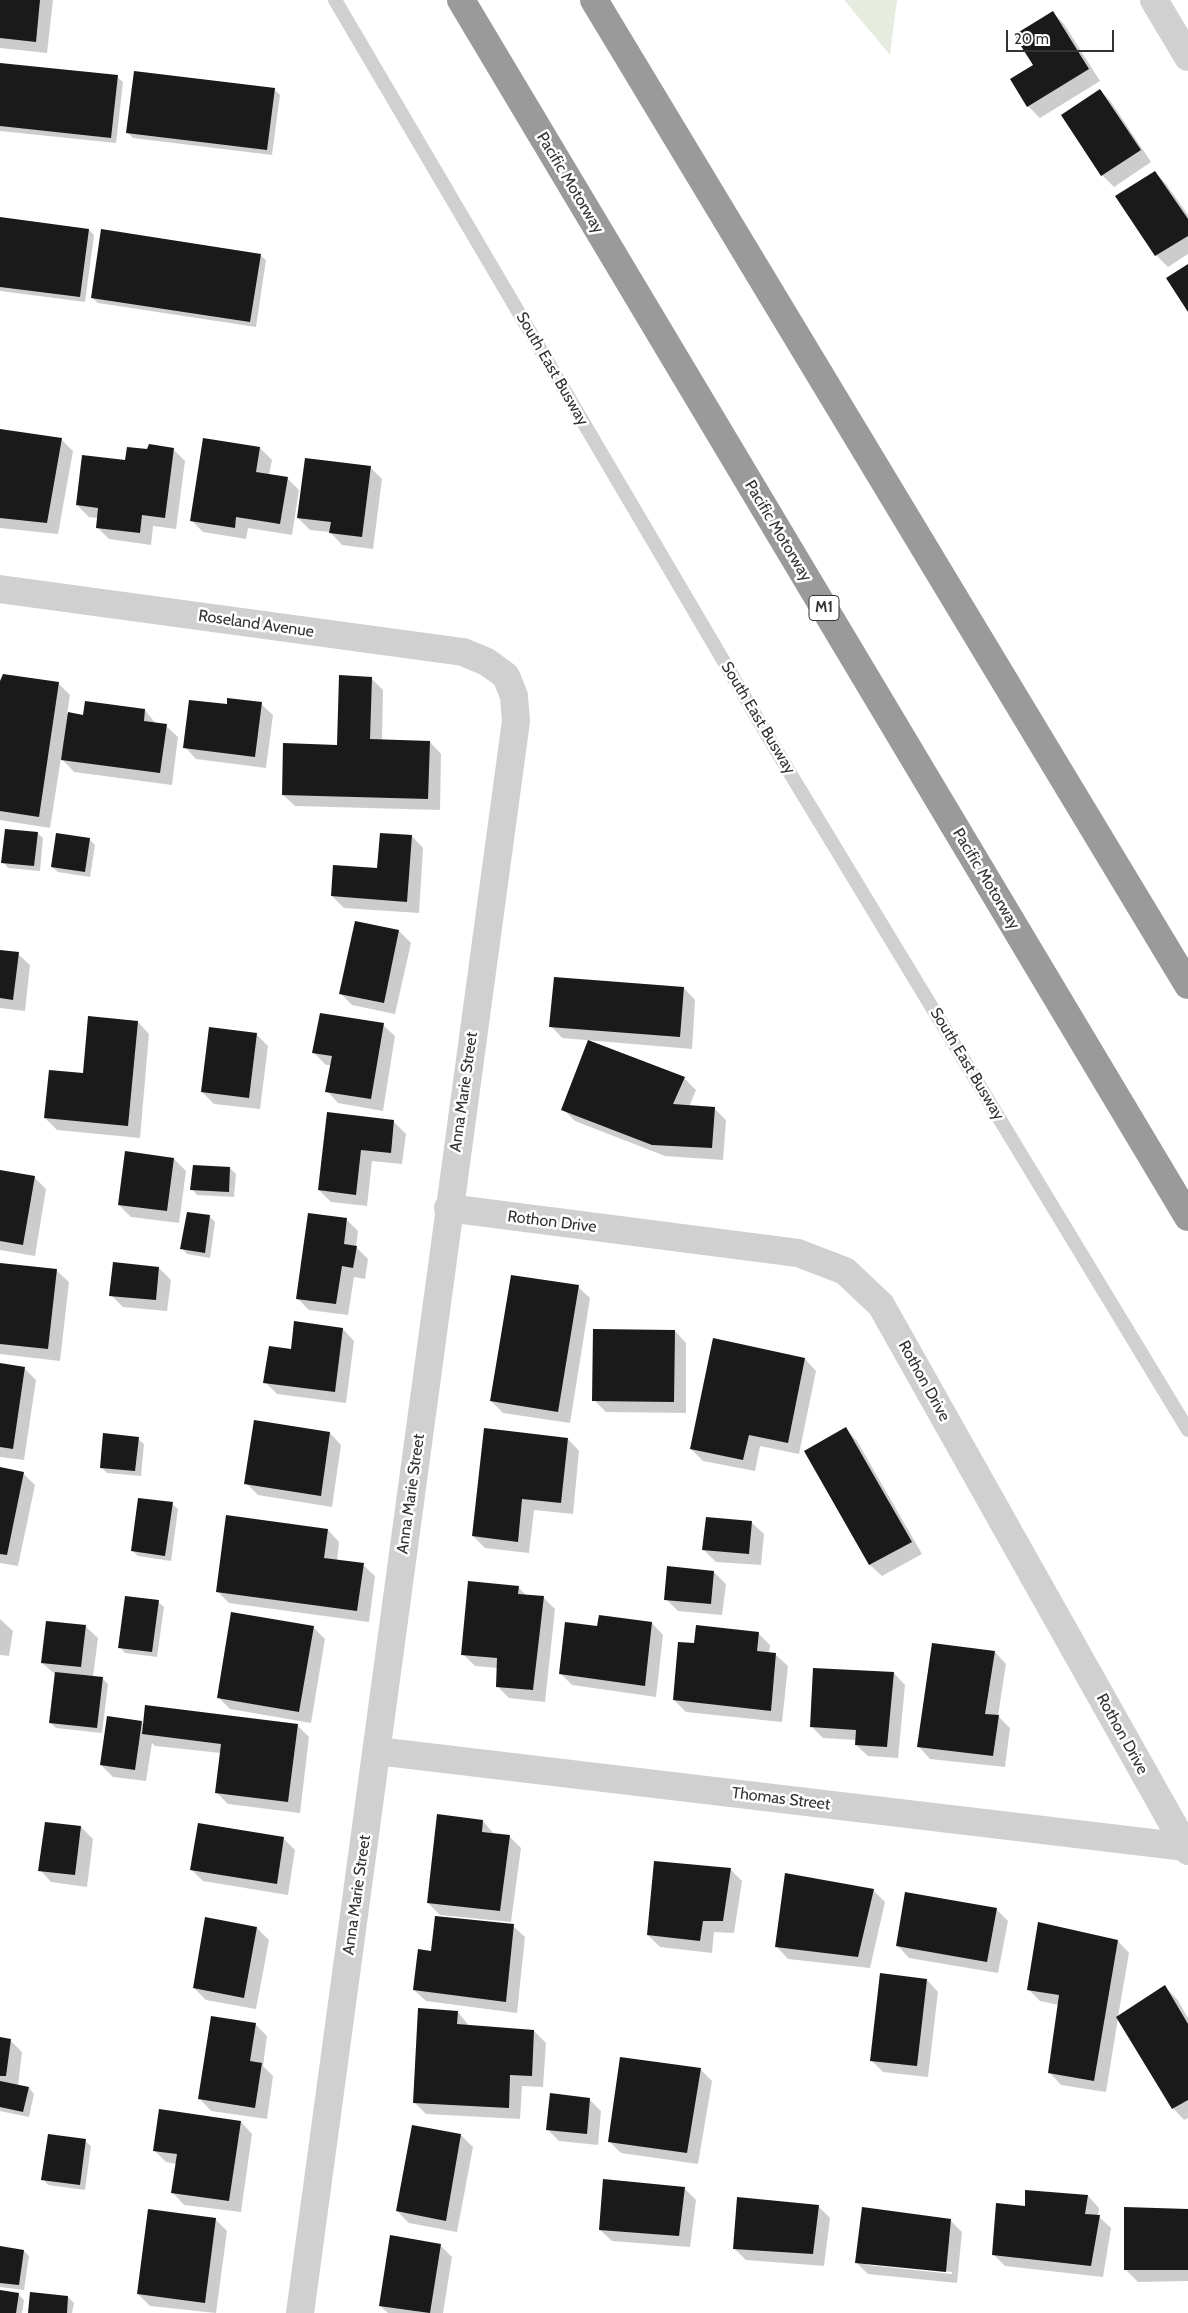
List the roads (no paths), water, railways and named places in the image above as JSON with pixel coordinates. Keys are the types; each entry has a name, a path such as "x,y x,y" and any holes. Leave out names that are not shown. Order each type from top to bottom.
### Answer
{"highway":[{"name":"Pacific Motorway","path":"461,0 1188,1217"},
{"path":"594,0 1188,985"}],"street":[{"path":"1154,0 1188,57"},
{"name":"Roseland Avenue","path":"0,589 463,652 487,662 506,676"},
{"name":"Anna Marie Street","path":"300,2313 377,1751 448,1208 516,721 514,696 506,676"},
{"name":"Rothon Drive","path":"448,1208 798,1253 845,1271 881,1305 1187,1849"},
{"name":"Thomas Street","path":"377,1751 1187,1849"}],"lane":[{"name":"South East Busway","path":"335,0 768,736 1188,1430"}]}
